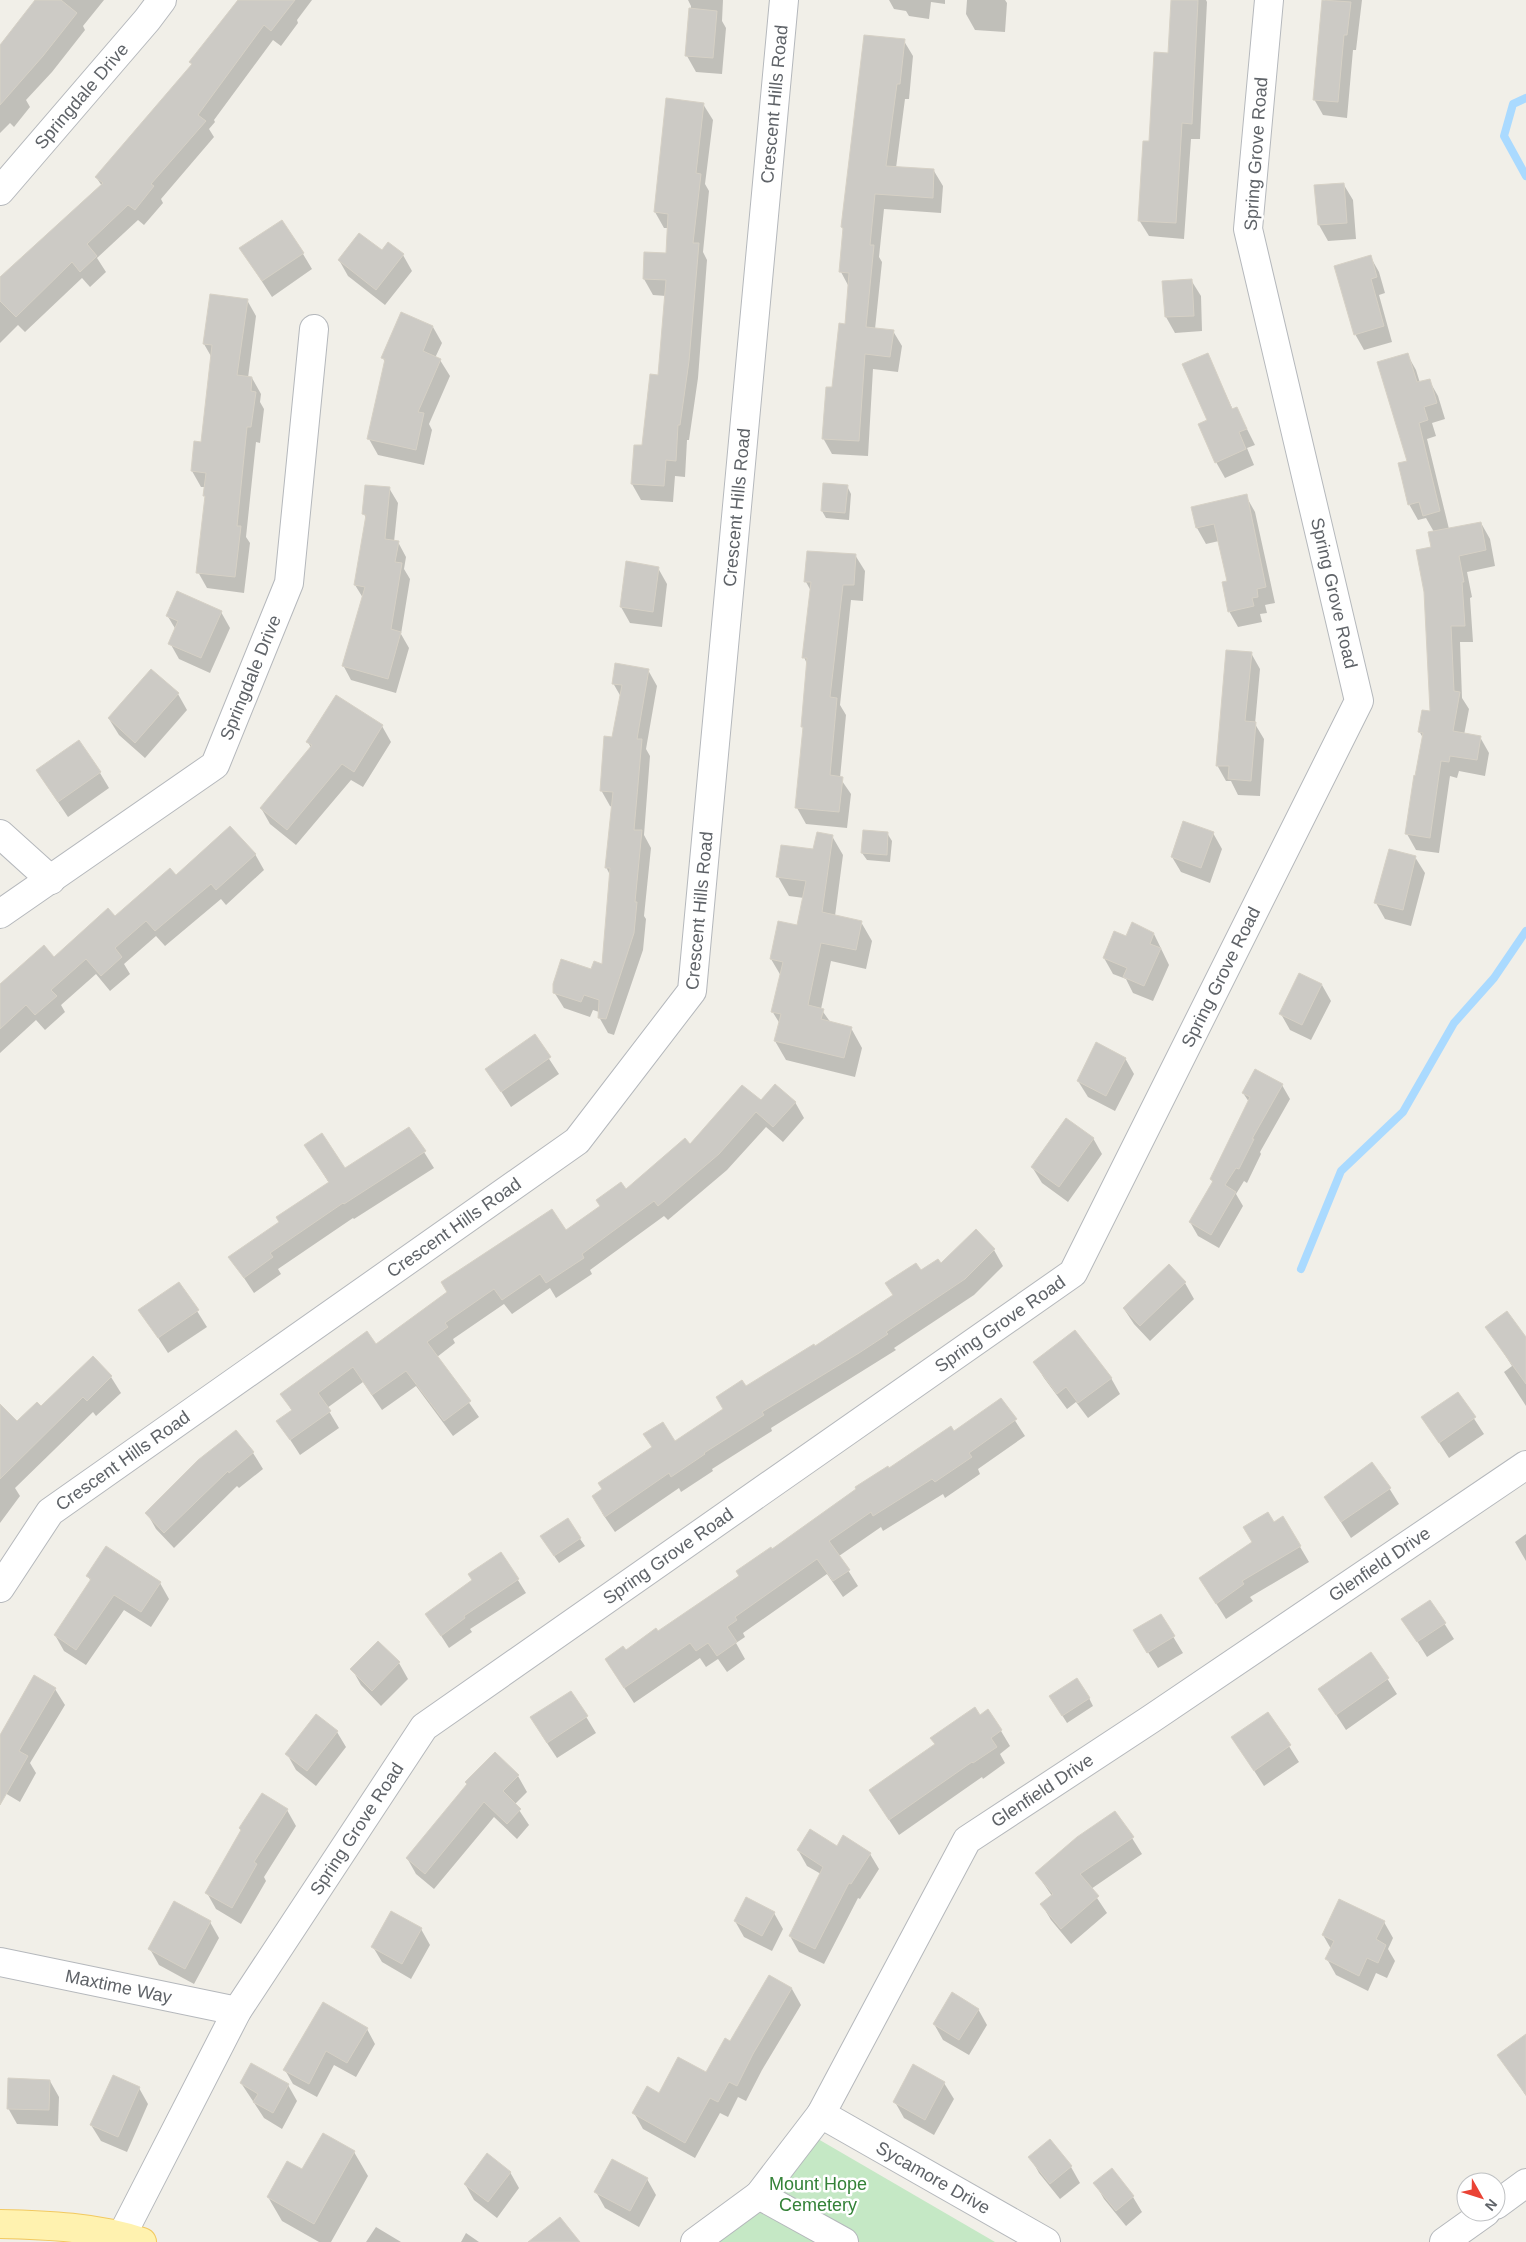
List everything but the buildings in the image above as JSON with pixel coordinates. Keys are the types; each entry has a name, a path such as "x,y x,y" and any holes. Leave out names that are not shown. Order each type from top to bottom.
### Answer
{"main road":[{"path":"0,2224 50,2226 127,2240"}],"street":[{"name":"Springdale Drive","path":"0,190 147,20 162,0"},
{"name":"Crescent Hills Road","path":"0,1588 50,1512 577,1141 692,991 784,0"},
{"name":"Spring Grove Road","path":"127,2240 237,2011 424,1727 1073,1273 1359,701 1248,229 1269,0"},
{"name":"Springdale Drive","path":"0,914 215,765 288,583 314,329"},
{"path":"0,834 51,880"},
{"name":"Glenfield Drive","path":"695,2242 759,2195 821,2114 967,1840 1526,1466"},
{"name":"Maxtime Way","path":"0,1962 237,2011"},
{"name":"Sycamore Drive","path":"821,2114 1046,2242"},
{"path":"1506,2198 1526,2183"},
{"path":"759,2195 844,2242"},
{"path":"1444,2242 1472,2222"}],"green space":[{"name":"Mount Hope Cemetery","path":"806,2132 995,2242 695,2242"}],"waterway":[{"path":"1526,98 1513,104 1504,136 1526,176"},
{"path":"1301,1269 1341,1171 1403,1112 1454,1023 1494,978 1526,931"}]}
